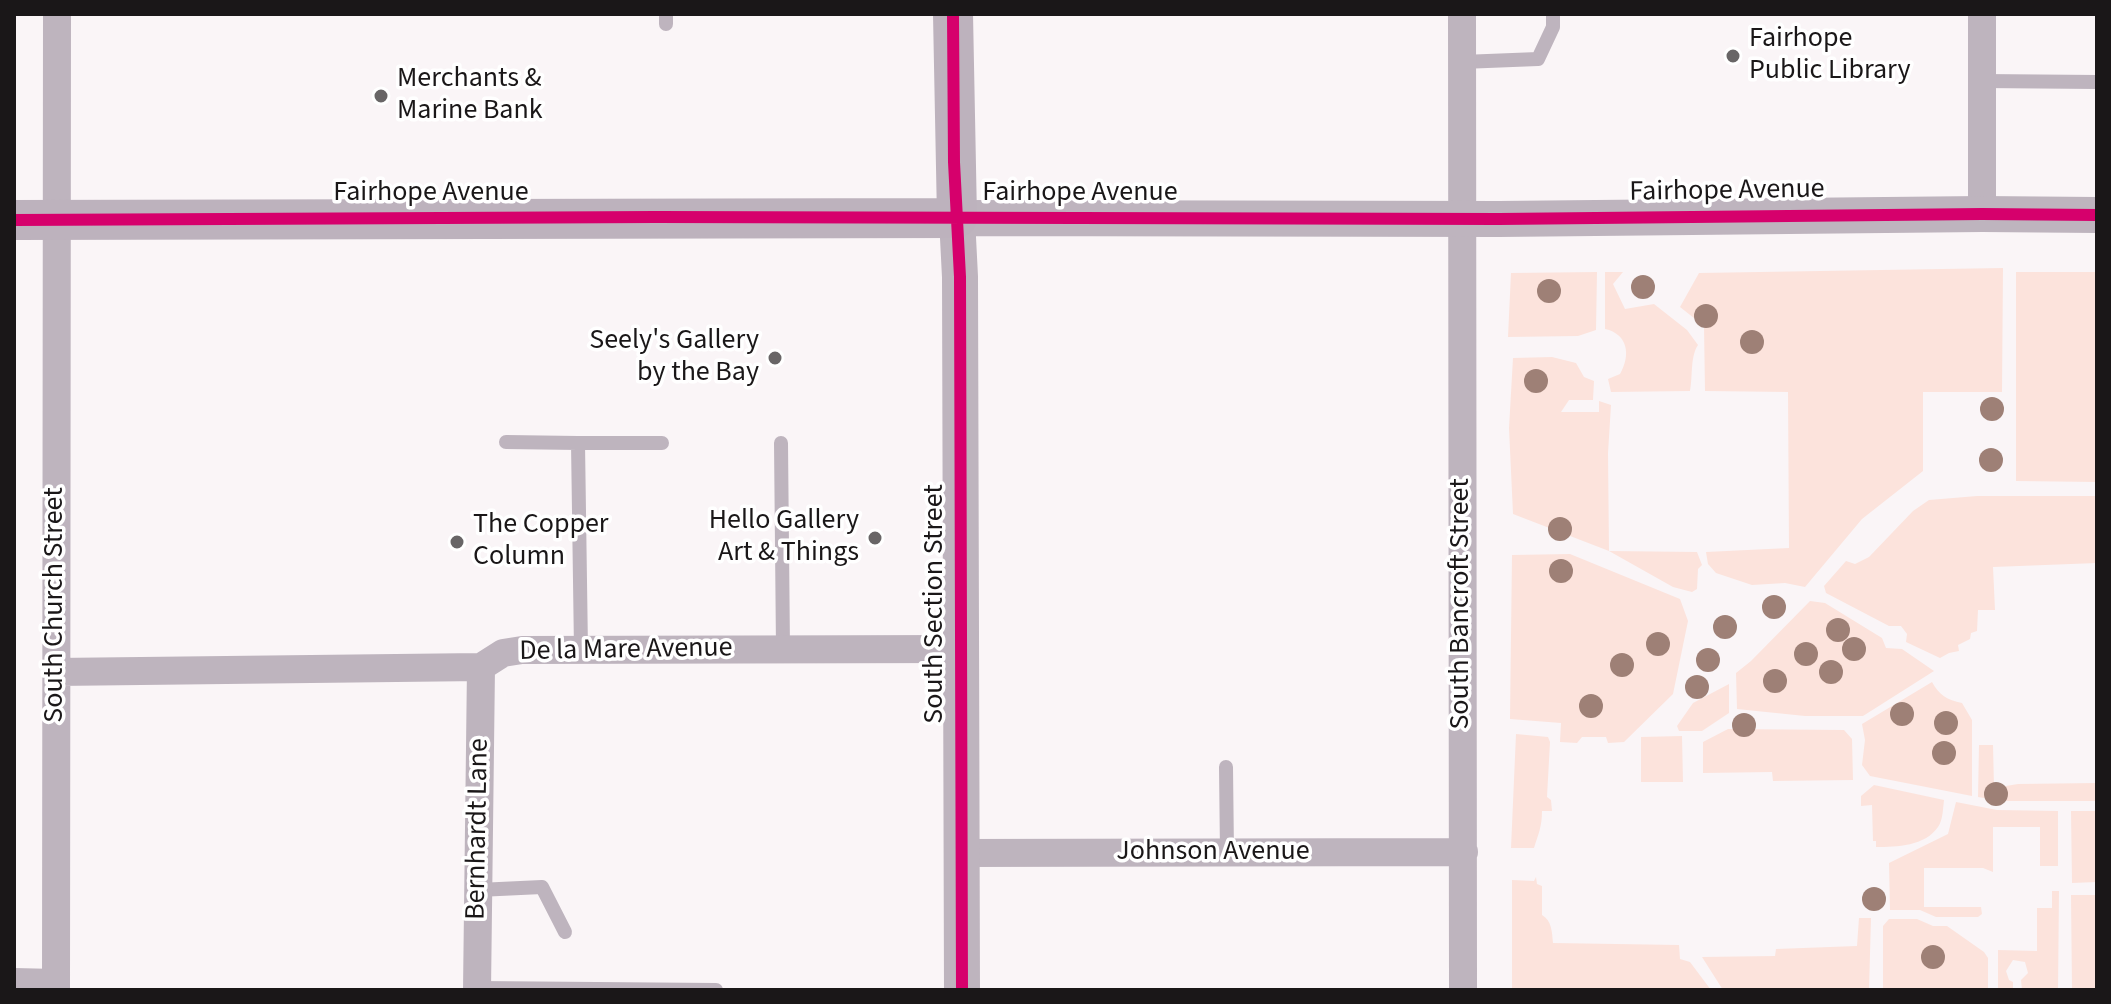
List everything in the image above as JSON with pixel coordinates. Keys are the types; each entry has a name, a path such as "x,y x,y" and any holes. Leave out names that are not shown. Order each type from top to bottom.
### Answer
{"main road":[{"path":"953,14 957,218"},
{"name":"Fairhope Avenue","path":"14,220 957,218"}],"street":[{"name":"South Church Street","path":"56,987 57,14"},
{"name":"South Bancroft Street","path":"1462,14 1463,990"},
{"path":"1982,14 1982,214"},
{"name":"Fairhope Avenue","path":"957,218 2097,215"},
{"name":"South Section Street","path":"957,218 960,277 962,990"},
{"name":"De la Mare Avenue","path":"56,672 481,667 503,653 522,650 960,649"},
{"name":"Bernhardt Lane","path":"477,989 481,667"},
{"name":"Johnson Avenue","path":"962,853 1464,852"},
{"path":"14,982 56,987"}],"lane":[{"path":"1462,62 1538,59 1553,27 1553,14"},
{"path":"1982,81 2097,82"},
{"path":"506,442 662,443"},
{"path":"578,443 581,650"},
{"path":"781,443 783,649"},
{"path":"1226,767 1227,853"},
{"path":"478,890 542,887 565,932"},
{"path":"477,989 716,990"}],"shaded area":[{"path":"2003,268 2002,392 1923,392 1923,471 1862,519 1805,587 1785,583 1752,585 1716,573 1708,564 1706,552 1789,548 1788,392 1705,391 1704,326 1680,307 1699,273"},
{"path":"1597,272 1596,330 1578,336 1508,337 1511,273"},
{"path":"1605,272 1623,272 1613,284 1625,309 1654,304 1687,330 1698,345 1690,391 1611,392 1608,379 1620,374 1626,353 1619,335 1605,329"},
{"path":"2016,272 2097,272 2097,482 2016,481"},
{"path":"1552,357 1576,363 1584,377 1594,381 1593,400 1569,400 1561,412 1599,412 1599,401 1611,405 1609,551 1513,514 1509,428 1513,358"},
{"path":"1977,496 2097,496 2097,563 1993,567 1995,610 1978,610 1977,631 1958,645 1959,651 1940,658 1906,642 1907,634 1901,626 1889,626 1826,593 1824,586 1846,561 1855,564 1869,557 1913,511 1929,500"},
{"path":"1609,551 1697,552 1702,565 1698,569 1697,589 1692,592 1673,587"},
{"path":"1570,554 1680,599 1688,621 1673,694 1624,742 1608,743 1606,737 1582,737 1577,743 1560,742 1561,723 1510,719 1512,555"},
{"path":"1810,601 1825,603 1882,638 1886,648 1902,649 1934,671 1863,716 1805,716 1737,709 1736,673"},
{"path":"1932,682 1944,696 1962,703 1972,720 1972,796 1870,776 1862,765 1865,740 1862,724"},
{"path":"1729,684 1729,713 1702,731 1679,731 1677,726 1693,703"},
{"path":"1728,729 1844,730 1852,739 1853,780 1773,781 1772,772 1703,773 1703,742"},
{"path":"1516,734 1548,737 1550,742 1547,797 1551,800 1552,811 1542,811 1534,848 1511,848"},
{"path":"1682,736 1683,782 1641,782 1641,737"},
{"path":"1979,745 1993,745 1994,788 2018,784 2097,783 2097,801 2002,801 1978,797"},
{"path":"1874,785 1944,800 1938,827 1918,842 1876,847 1876,841 1873,841 1872,805 1861,806 1861,796"},
{"path":"1956,802 1997,810 2058,811 2058,866 2040,866 2040,827 1993,827 1993,872 1983,868 1924,868 1924,907 1981,907 1982,914 1978,917 1936,917 1920,910 1890,910 1889,863 1948,834"},
{"path":"2071,811 2097,811 2097,882 2072,883"},
{"path":"1536,877 1537,884 1542,886 1542,915 1550,924 1553,943 1679,945 1680,959 1690,962 1711,990 1512,990 1512,880 1534,881"},
{"path":"2052,891 2059,891 2058,990 2022,990 2021,980 2028,973 2025,962 2013,960 2006,971 2013,982 2013,990 1998,990 1998,950 2037,951 2037,908 2052,908"},
{"path":"2071,895 2097,895 2097,990 2072,990"},
{"path":"1859,918 1871,918 1869,990 1723,990 1702,957 1775,956 1776,949 1857,946"},
{"path":"1889,919 1917,919 1933,926 1947,926 1984,952 1988,958 1988,990 1883,990 1883,926"}],"cycle path":[{"path":"953,14 954,162 960,277 962,990"},
{"path":"14,220 656,217 1499,219 2097,215"}],"place":[{"name":"Fairhope Public Library","path":"1733,56"},
{"name":"Merchants & Marine Bank","path":"381,96"},
{"name":"Seely's Gallery by the Bay","path":"775,358"},
{"name":"Hello Gallery Art & Things","path":"875,538"},
{"name":"The Copper Column","path":"457,542"}]}
